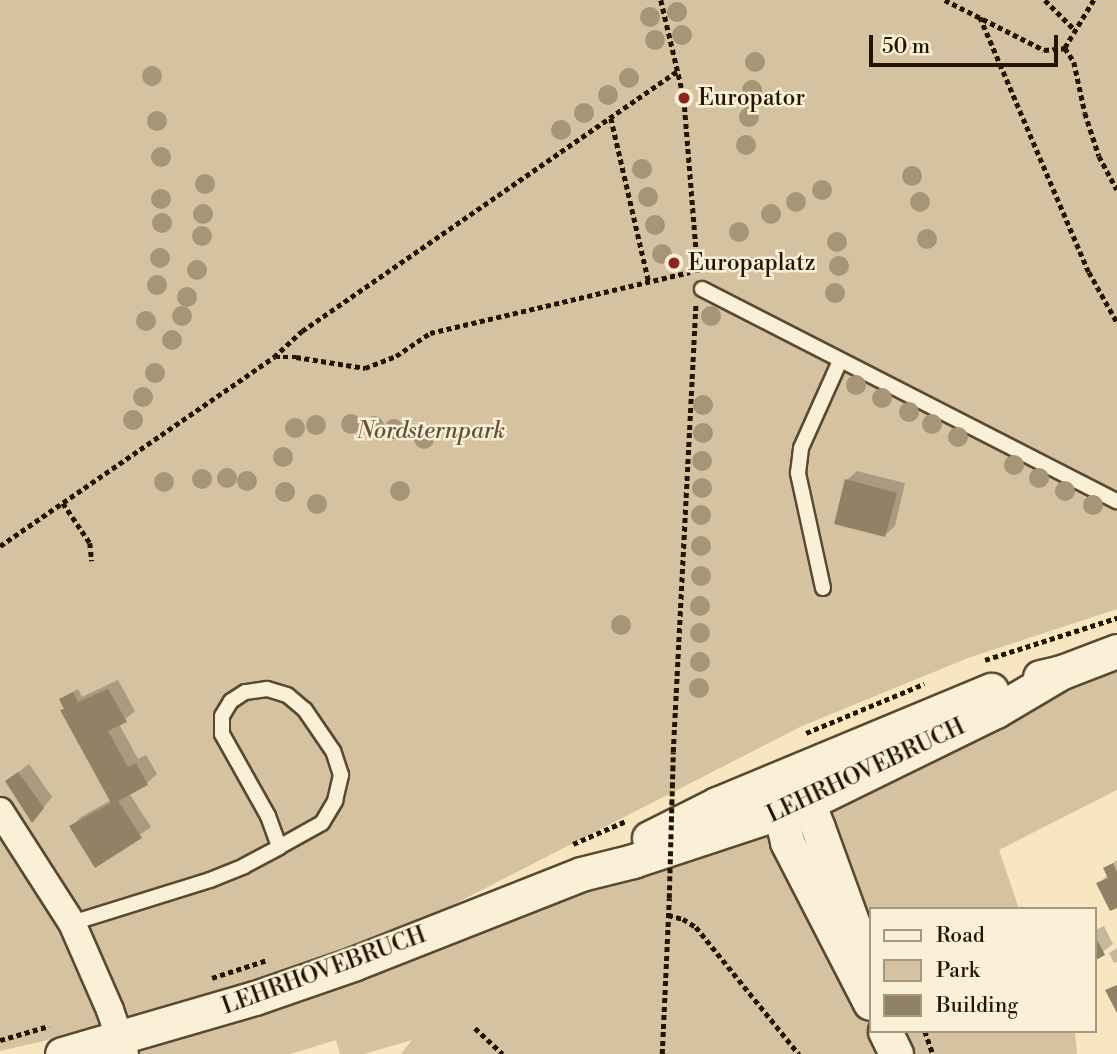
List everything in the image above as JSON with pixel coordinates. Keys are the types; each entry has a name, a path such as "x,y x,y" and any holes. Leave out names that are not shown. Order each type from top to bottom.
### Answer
{"street":[{"name":"LEHRHOVEBRUCH","path":"61,1039 122,1046 353,964 574,860 717,804 1008,683 1062,672 1117,651"},
{"name":"LEHRHOVEBRUCH","path":"574,860 794,808 996,711 1062,672"},
{"path":"788,775 794,808 869,969"},
{"path":"794,808 787,842 869,1001"},
{"path":"0,811 72,923 122,1046"},
{"path":"886,1033 898,1054"},
{"path":"893,1033 898,1054"}],"lane":[{"path":"702,289 1117,501"},
{"path":"823,588 798,473 801,448 840,361"},
{"path":"72,923 210,880 279,847 322,823 335,801 341,775 333,751 305,710 287,695 267,689 245,692 231,701 222,716 222,734 268,816 279,847"}],"path":[{"path":"661,0 684,98 697,271 702,289 693,312 662,1054"},
{"path":"945,0 1044,50 1065,48"},
{"path":"1045,0 1075,30"},
{"path":"1065,48 1094,0"},
{"path":"980,18 1089,272 1117,322"},
{"path":"1065,48 1074,62 1085,113 1099,156 1117,190"},
{"path":"0,546 274,357 302,331 678,71"},
{"path":"611,118 649,282"},
{"path":"274,357 296,357 365,368 396,356 430,333 697,271"},
{"path":"63,503 90,543 92,561"},
{"path":"977,663 1117,618"},
{"path":"797,737 930,681"},
{"path":"662,803 684,792"},
{"path":"574,860 628,821"},
{"path":"668,915 683,919 696,928 799,1054"},
{"path":"201,981 268,960"},
{"path":"475,1028 503,1054"},
{"path":"926,1033 933,1054"},
{"path":"0,1040 61,1039"}],"green space":[{"name":"Nordsternpark","path":"0,0 1117,0 1117,609 968,658 802,726 355,955 173,1011 0,1051"},
{"path":"1117,666 1117,790 999,850 1018,907 869,907 869,1033 1075,1033 1077,1054 401,1054 412,1040 364,1054 340,1054 336,1040 290,1054 138,1054 135,1048 999,722"}],"building":[{"path":"845,479 897,493 885,537 834,524"},
{"path":"108,689 127,722 108,731 128,767 136,763 148,785 118,801 142,838 95,868 69,826 111,803 60,710 64,709 59,699 73,692 78,702"},
{"path":"18,772 44,808 32,823 5,781"},
{"path":"1113,863 1117,872 1117,908 1110,911 1096,883 1108,878 1103,868"},
{"path":"1096,938 1105,955 1096,960"},
{"path":"1117,985 1117,1013 1105,990"}],"place":[{"name":"Europator","path":"684,98"},
{"name":"Europaplatz","path":"674,263"}]}
